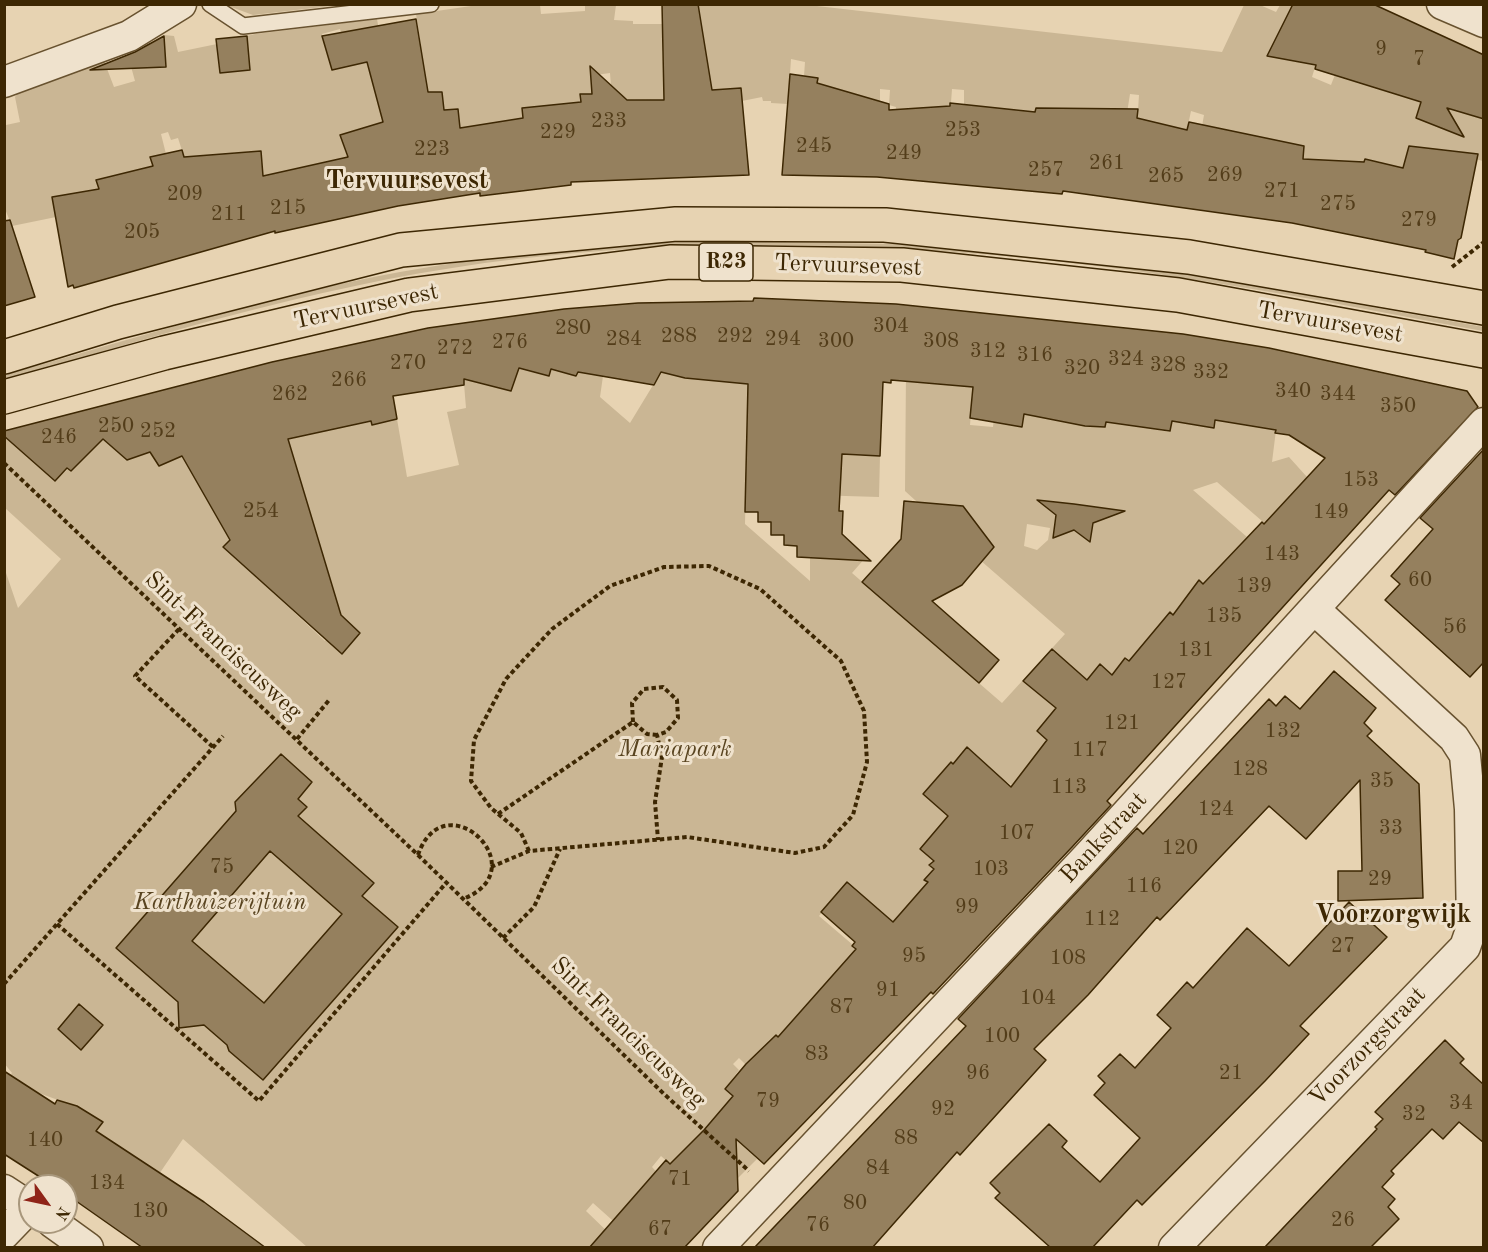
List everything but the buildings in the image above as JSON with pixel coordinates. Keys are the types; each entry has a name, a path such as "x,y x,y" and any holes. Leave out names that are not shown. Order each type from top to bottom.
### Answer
{"main road":[{"name":"Tervuursevest","path":"4,357 118,322 401,250 676,224 885,225 1189,257 1484,308"},
{"name":"Tervuursevest","path":"4,397 164,353 409,295 670,262 886,264 1166,294 1484,351"}],"street":[{"path":"4,82 129,36 181,4"},
{"name":"Bankstraat","path":"718,1248 1019,930 1484,423"},
{"name":"Voorzorgstraat","path":"1174,1248 1465,947 1472,927 1477,809 1465,755 1454,738 1314,609"},
{"path":"4,1190 18,1199"},
{"path":"4,1234 18,1219"},
{"path":"69,1234 88,1248"}],"lane":[{"path":"210,4 243,26 431,4"}],"path":[{"name":"Sint-Franciscusweg","path":"4,463 297,739 664,1094 771,1192"},
{"path":"491,867 529,851 687,837 795,853 824,847 854,815 867,762 864,711 841,661 760,590 709,566 664,567 610,586 552,629 506,679 474,740 471,781 498,814 521,833 529,851"},
{"path":"179,629 135,676 213,747"},
{"path":"663,687 677,700 678,718 666,732 657,735 647,734 633,722 631,712 637,694 644,688 663,687"},
{"path":"297,739 330,699"},
{"path":"498,814 633,722"},
{"path":"657,735 662,757 655,802 658,840"},
{"path":"4,984 223,736"},
{"path":"418,855 422,844 438,829 460,826 471,829 487,845 491,867 482,887 463,898"},
{"path":"503,938 534,907 560,849"},
{"path":"57,924 259,1101 446,883"}],"green space":[{"path":"223,4 339,5 253,15"},
{"path":"478,5 540,5 541,14 585,11 585,5 616,5 614,20 633,21 633,24 662,24 664,107 651,100 612,99 610,73 595,75 592,94 581,94 583,114 553,147 460,128 458,109 444,110 442,92 429,92 433,134 340,135 348,159 263,176 261,151 232,153 193,185 178,138 171,140 168,132 161,134 166,154 160,188 56,217 12,226 5,209 4,121 6,125 20,122 15,97 20,90 104,61 114,87 135,81 127,52 148,35 150,68 166,67 164,35 174,36 178,52 217,44 220,73 250,69 247,36 255,34 377,19 383,53 421,46 416,14","holes":["340,29 348,55 344,57 347,67 332,70 322,34"]},
{"path":"698,5 808,5 1222,52 1244,5 1260,5 1276,12 1280,5 1348,5 1283,25 1268,56 1316,64 1312,77 1331,85 1336,72 1483,119 1483,161 1451,153 1439,197 1380,162 1365,159 1364,162 1266,202 1263,219 1250,218 1262,137 1247,134 1245,144 1200,137 1204,115 1191,111 1187,130 1174,127 1170,150 1137,126 1139,95 1130,94 1124,132 1065,111 1036,108 1030,149 1017,147 1021,110 1006,109 1005,116 964,105 964,90 952,89 950,116 894,132 896,107 889,105 890,90 880,89 880,109 835,88 829,117 813,115 818,79 804,76 805,62 791,59 788,104 763,101 762,97 742,101 741,88 726,89 716,115"},
{"path":"698,241 893,244 1135,267 1484,327 1483,331 1250,288 1043,260 868,247 692,246 517,259 387,279 194,325 5,381 5,375 250,306 350,282 437,266 511,256 586,248"},
{"path":"519,368 549,376 551,369 576,376 579,370 603,376 600,397 630,423 661,372 676,376 719,372 720,381 747,384 754,377 747,422 745,524 810,581 810,556 842,559 866,557 852,573 1002,703 1065,634 980,560 983,532 979,527 958,539 905,491 906,372 924,383 973,387 970,425 993,427 997,389 1020,391 1016,426 1021,427 1024,413 1105,427 1110,390 1120,390 1115,423 1149,428 1164,396 1159,430 1170,432 1174,407 1217,405 1239,408 1237,424 1276,430 1272,462 1289,457 1307,477 1292,494 1277,534 1217,482 1193,490 1247,537 1218,568 1206,587 1200,581 1137,668 1125,658 1119,666 1117,679 1101,665 1105,685 1043,723 1037,731 1059,751 1033,770 1027,766 1012,785 1005,781 962,830 921,849 934,861 929,865 934,869 925,880 939,891 909,904 895,924 830,903 819,916 873,962 831,978 778,1037 776,1036 747,1066 739,1058 733,1064 739,1070 725,1089 733,1096 713,1119 757,1159 737,1179 693,1141 670,1164 661,1156 652,1167 674,1191 648,1180 638,1191 646,1199 621,1228 593,1203 586,1211 612,1236 590,1248 307,1247 183,1139 155,1180 92,1137 103,1122 72,1110 58,1100 6,1081 12,1073 4,1063 5,570 18,608 61,559 5,508 4,437 54,481 103,439 127,460 150,452 160,466 182,456 230,540 224,547 325,641 343,623 287,436 369,412 372,425 397,419 407,477 459,465 447,412 466,408 463,372 487,385 511,391","holes":["1027,524 1050,528 1048,540 1037,550 1024,546"]},
{"path":"815,454 880,456 879,497 813,495"}],"district":[{"name":"Tervuursevest","path":"407,181"},
{"name":"Voorzorgwijk","path":"1393,915"}],"park label":[{"name":"Mariapark","path":"675,750"},
{"name":"Karthuizerijtuin","path":"220,903"}]}
